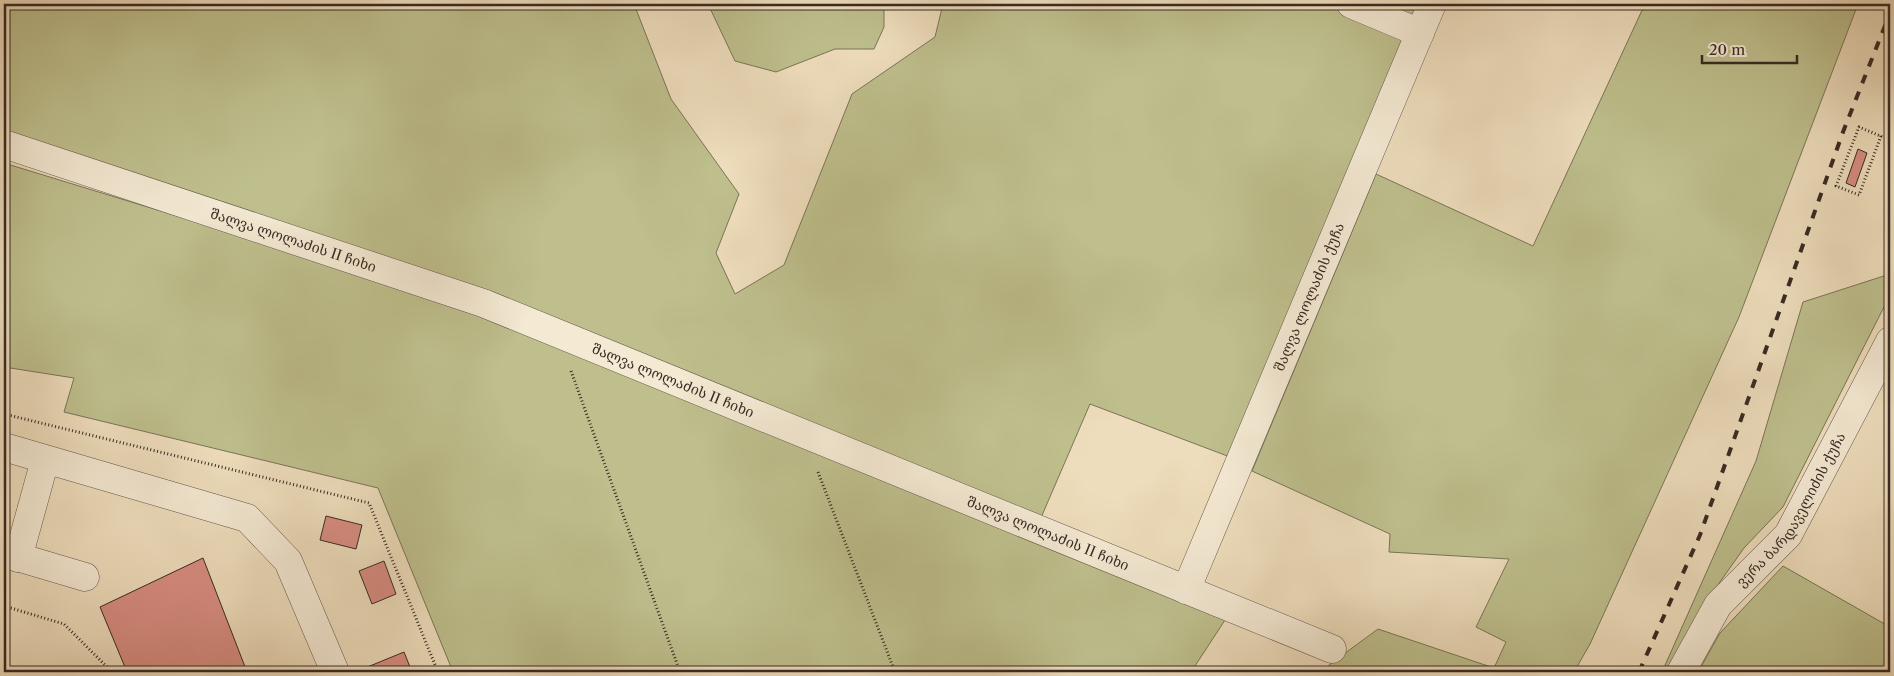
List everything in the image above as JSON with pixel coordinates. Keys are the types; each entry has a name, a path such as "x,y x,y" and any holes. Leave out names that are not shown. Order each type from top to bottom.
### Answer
{"street":[{"path":"1351,4 1420,33"},
{"name":"შალვა ლოლაძის ქუჩა","path":"1186,590 1432,4"},
{"name":"შალვა ლოლაძის II ჩიხი","path":"4,144 483,303 1332,649"},
{"name":"ვერა ბარდაველიძის ქუჩა","path":"1681,672 1718,606 1788,535 1890,342"},
{"path":"4,447 247,518 288,561 335,672"},
{"path":"45,460 11,555 86,577"}],"path":[{"path":"1881,136 1859,195 1836,186 1858,127 1881,136 1890,140"},
{"path":"558,333 680,672"},
{"path":"804,434 895,672"},
{"path":"4,606 64,624 108,668 109,672"}],"green space":[{"path":"4,4 634,4 671,99 739,194 716,253 735,294 784,265 852,94 935,37 943,4 1330,4 1408,36 1230,457 1090,404 1040,520 559,320 4,130"},
{"path":"708,4 884,4 884,27 874,49 835,49 776,72 735,61"},
{"path":"1371,4 1423,4 1415,22"},
{"path":"1639,4 1858,4 1739,317 1590,644 1574,672 1325,672 1329,665 1378,629 1494,668 1506,642 1476,627 1509,559 1389,552 1390,534 1252,471 1376,174 1533,246 1644,6"},
{"path":"4,163 474,307 1229,614 1191,672 453,672 378,488 64,412 74,378 4,367"},
{"path":"1890,274 1890,295 1783,507 1744,548 1710,596 1667,672 1662,672 1756,461 1803,302"},
{"path":"1783,566 1890,627 1890,672 1698,672 1720,633"}],"building":[{"path":"1858,149 1867,153 1855,187 1846,183"},
{"path":"326,516 362,525 356,549 320,540"},
{"path":"203,558 247,672 127,672 100,607"},
{"path":"384,561 396,594 372,604 359,571"},
{"path":"404,652 412,672 367,672 365,668"}],"railway":[{"path":"1639,672 1700,535 1843,132 1890,13"}]}
